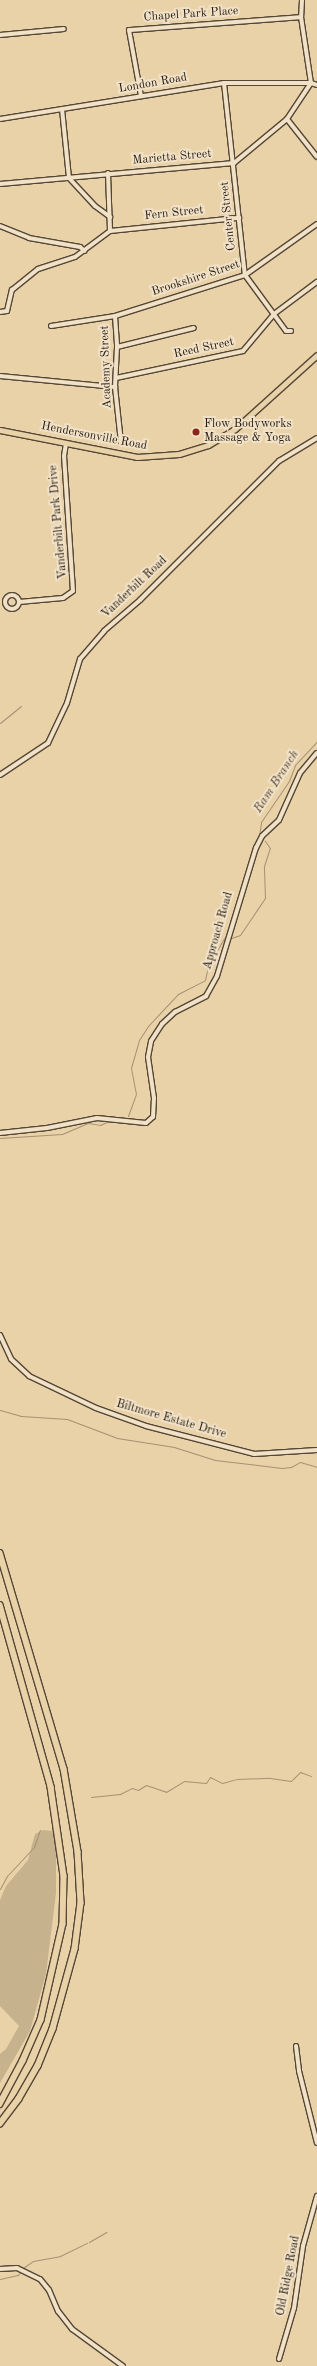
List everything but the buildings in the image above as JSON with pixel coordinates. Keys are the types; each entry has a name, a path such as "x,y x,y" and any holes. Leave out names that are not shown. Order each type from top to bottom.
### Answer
{"highway":[{"path":"0,1553 64,1769 78,1852 81,1903 75,1949 53,2029 23,2092 0,2124"},
{"path":"0,1605 51,1787 64,1876 63,1924 41,2020 24,2062 0,2104"}],"main road":[{"name":"Hendersonville Road","path":"0,430 137,457 167,457 194,451 235,429 282,384 317,355"}],"street":[{"path":"234,163 287,119 311,83 301,17 302,0"},
{"name":"Chapel Park Place","path":"141,96 130,30 301,17"},
{"path":"0,35 64,29"},
{"name":"London Road","path":"0,119 224,83 311,83 317,85"},
{"name":"Center Street","path":"224,83 234,163 245,275"},
{"path":"62,109 69,178 95,206 110,217"},
{"path":"287,119 317,158"},
{"name":"Marietta Street","path":"0,184 108,173 234,163"},
{"path":"0,312 7,310 12,290 38,270 71,260 110,231 108,173"},
{"name":"Fern Street","path":"110,231 239,218"},
{"name":"Brookshire Street","path":"51,326 115,316 245,275 317,224"},
{"path":"0,226 29,238 80,247 85,251"},
{"path":"245,275 286,331 290,331"},
{"name":"Reed Street","path":"116,378 243,351 274,314 317,282"},
{"name":"Academy Street","path":"115,316 117,347 115,386 121,442"},
{"path":"117,347 194,328"},
{"path":"0,376 115,386"},
{"name":"Vanderbilt Road","path":"0,774 48,743 67,703 80,658 104,631 279,461 317,438"},
{"name":"Vanderbilt Park Drive","path":"19,602 63,598 73,591 64,456 66,443"},
{"path":"10,596 16,596 19,602 13,609 2,605 5,599 10,596"},
{"name":"Approach Road","path":"0,1133 47,1128 96,1118 146,1123 153,1117 154,1098 148,1057 151,1041 162,1024 175,1012 206,996 217,976 256,848 262,836 279,820 300,773 317,754"},
{"name":"Biltmore Estate Drive","path":"0,1335 11,1359 29,1376 96,1408 132,1421 254,1454 317,1450"},
{"path":"296,2046 299,2071 317,2143"},
{"name":"Old Ridge Road","path":"279,2359 294,2308 303,2246 317,2196"},
{"path":"0,2269 17,2268 40,2279 49,2290 58,2311 72,2329 124,2366"}],"shaded area":[{"path":"43,1830 53,1831 56,1851 56,1893 46,1974 30,2031 0,2083 0,2054 6,2049 19,2026 0,2006 0,1900 6,1886 28,1860 35,1834"}],"waterway":[{"path":"0,723 21,706"},
{"name":"Ram Branch","path":"259,837 261,822 289,781 295,765 317,741"},
{"name":"Ram Branch","path":"231,938 240,935 265,898 264,866 270,848 265,841"},
{"name":"Ram Branch","path":"128,1116 136,1094 131,1068 139,1040 148,1026 178,994 205,980 208,966 224,938"},
{"name":"Ram Branch","path":"0,1138 62,1134 88,1123 100,1125 109,1121"},
{"path":"0,1410 21,1416 67,1419 117,1438 174,1447 215,1460 282,1468 291,1467 300,1462 317,1467"},
{"path":"91,1797 120,1794 132,1788 138,1790 146,1785 166,1792 184,1781 206,1783 210,1777 222,1783 237,1779 270,1778 291,1781 300,1772 311,1776"},
{"path":"0,1889 7,1876 34,1847 40,1830"},
{"path":"89,2242 106,2232"},
{"path":"23,2268 33,2261 60,2256 87,2243"},
{"path":"0,2279 18,2275 21,2271"}],"place":[{"name":"Flow Bodyworks Massage & Yoga","path":"196,432"}]}
